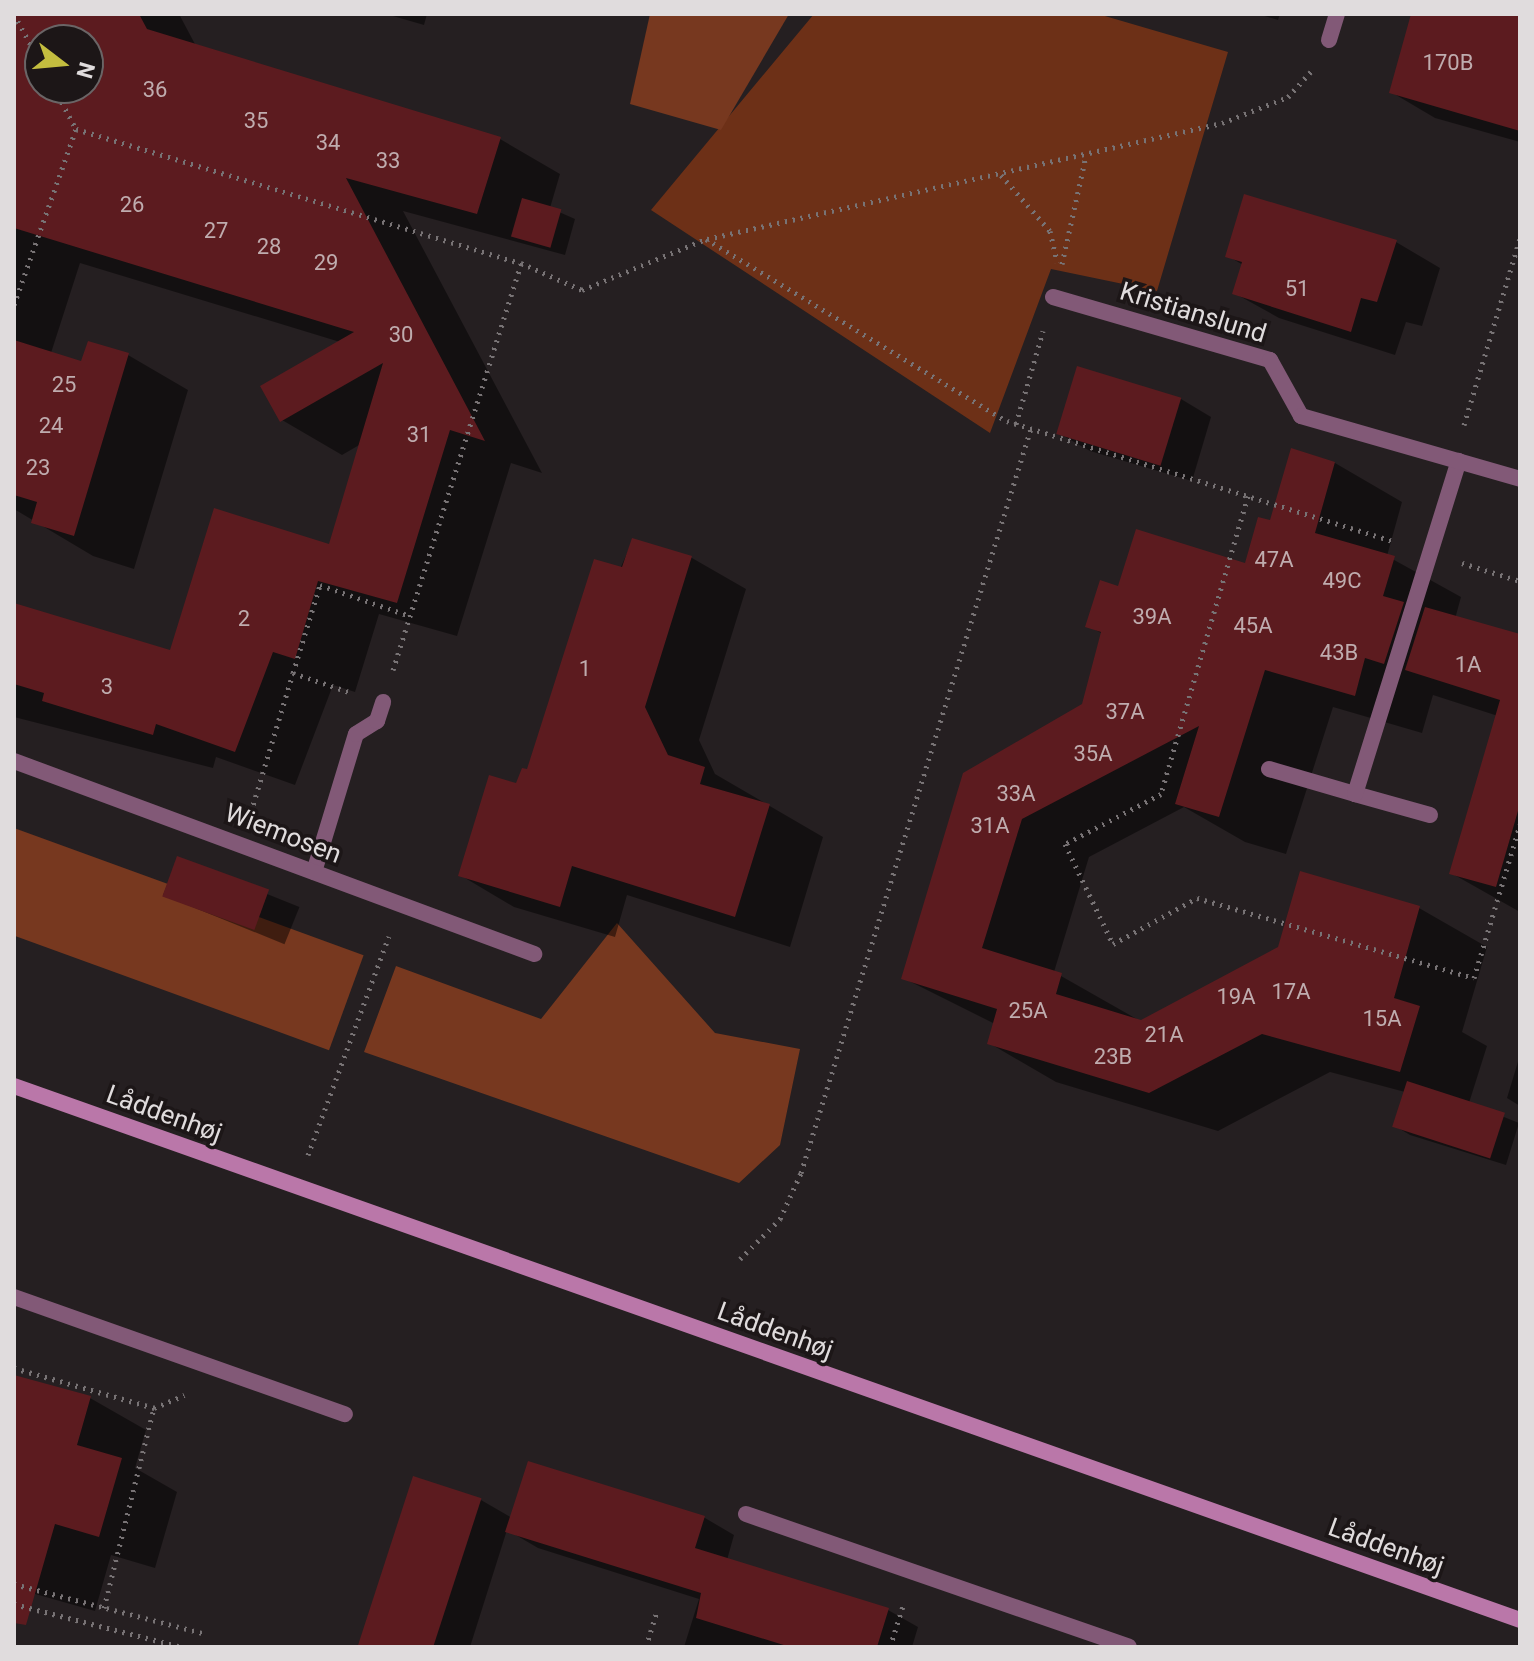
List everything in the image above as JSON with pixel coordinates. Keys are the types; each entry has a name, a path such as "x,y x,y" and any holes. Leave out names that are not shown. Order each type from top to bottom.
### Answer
{"street":[{"path":"1329,40 1337,14"},
{"name":"Kristianslund","path":"1053,297 1270,360 1301,416 1520,479"},
{"path":"1355,794 1459,461"},
{"path":"314,872 356,734 377,721 383,702"},
{"name":"Wiemosen","path":"14,761 242,843 534,954"},
{"path":"1269,769 1430,815"},
{"name":"Låddenhøj","path":"14,1086 1520,1620"},
{"path":"14,1297 345,1414"},
{"path":"746,1514 1129,1647"}],"path":[{"path":"14,14 24,32"},
{"path":"63,104 76,129 521,263 582,290 706,239 1170,138 1288,97 1329,40"},
{"path":"14,305 76,129"},
{"path":"1001,175 1050,231 1060,273"},
{"path":"1459,461 1520,238"},
{"path":"706,239 1031,428 1520,581"},
{"path":"293,673 383,702 521,263"},
{"path":"740,1259 780,1219 801,1173 1031,428"},
{"path":"1248,496 1161,794 1065,844 1113,944 1197,898 1474,978 1520,825"},
{"path":"242,843 320,585 410,616"},
{"path":"296,1186 401,904"},
{"path":"14,1368 154,1408 232,1374"},
{"path":"104,1608 154,1408"},
{"path":"14,1584 206,1634"},
{"path":"14,1604 181,1647"},
{"path":"646,1647 657,1612"}],"shaded area":[{"path":"650,14 789,14 721,130 630,104"},
{"path":"814,14 1098,14 1228,52 1157,291 1051,269 990,433 651,210"},
{"path":"14,828 364,955 329,1050 14,935"},
{"path":"617,923 715,1033 800,1049 780,1145 739,1183 364,1052 396,966 541,1019"}],"building":[{"path":"14,14 139,14 147,29 501,137 477,214 346,178 485,441 450,430 397,603 318,581 295,659 273,652 235,752 156,724 153,735 42,701 44,693 14,684 14,603 170,650 214,508 329,544 383,363 280,422 260,386 354,332 14,228"},
{"path":"1411,14 1520,14 1520,131 1389,93"},
{"path":"1244,194 1397,240 1377,302 1361,298 1351,332 1232,294 1242,262 1225,257"},
{"path":"522,198 561,209 550,248 511,236"},
{"path":"14,340 81,361 88,341 129,353 74,536 31,523 37,502 14,495"},
{"path":"1077,366 1181,398 1160,466 1056,434"},
{"path":"1291,448 1335,462 1315,533 1395,556 1383,596 1404,602 1384,664 1365,658 1355,696 1265,670 1219,817 1175,804 1199,726 1022,819 982,948 1062,973 1056,994 1141,1020 1278,947 1300,871 1420,906 1394,998 1420,1006 1400,1072 1262,1034 1149,1093 987,1044 997,1009 901,979 963,773 1082,704 1101,632 1085,627 1100,580 1118,586 1136,529 1245,563 1258,517 1270,520"},
{"path":"632,538 692,556 645,707 668,755 705,767 700,784 770,804 735,917 572,866 560,907 458,876 489,775 516,783 522,768 527,769 594,559 622,567"},
{"path":"1425,607 1520,634 1520,804 1496,887 1449,874 1500,700 1405,670"},
{"path":"177,856 269,890 254,930 162,896"},
{"path":"1407,1081 1505,1113 1490,1158 1392,1127"},
{"path":"14,1375 91,1396 77,1445 122,1458 99,1537 55,1524 26,1625 14,1623"},
{"path":"528,1461 705,1516 695,1548 889,1608 877,1647 790,1647 696,1618 701,1593 505,1532"},
{"path":"413,1476 481,1498 433,1647 358,1646"}]}
